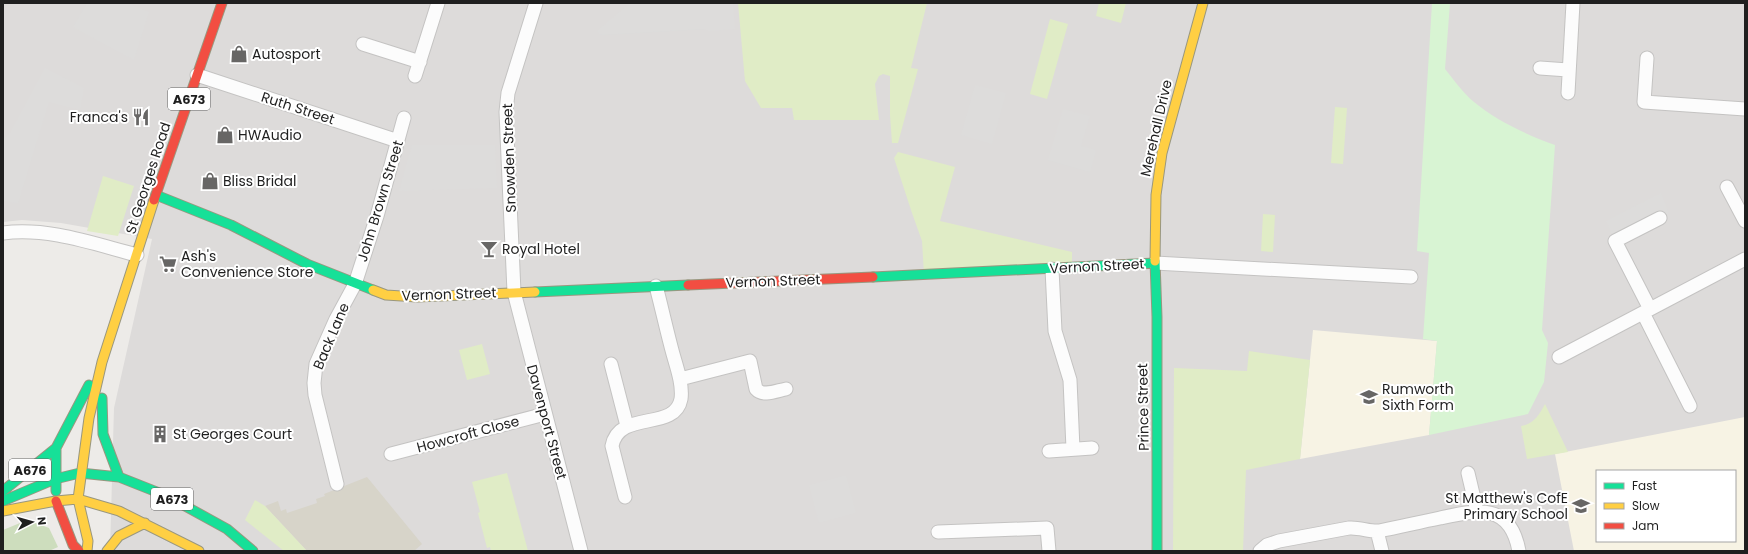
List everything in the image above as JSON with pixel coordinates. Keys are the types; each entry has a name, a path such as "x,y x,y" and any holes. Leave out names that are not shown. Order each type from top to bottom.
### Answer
{"street":[{"name":"St Georges Road","path":"87,551 88,541 78,499 80,473 89,418 102,362 156,195 222,3"},
{"path":"416,76 438,3"},
{"name":"Snowden Street","path":"514,292 506,112 508,93 536,3"},
{"name":"Merehall Drive","path":"1155,263 1156,195 1162,153 1203,3"},
{"path":"1568,93 1568,70 1573,3"},
{"path":"363,44 420,62"},
{"path":"1647,58 1644,102 1745,109"},
{"path":"1540,68 1568,70"},
{"name":"Ruth Street","path":"197,75 398,141"},
{"name":"John Brown Street","path":"355,284 404,118"},
{"path":"1727,187 1739,197 1745,221"},
{"name":"Vernon Street","path":"156,195 231,225 307,264 355,284 386,295 416,297 1052,269 1155,263 1411,277"},
{"path":"1660,218 1615,241 1690,406"},
{"path":"3,233 34,232 78,239 137,255"},
{"path":"1559,357 1745,259"},
{"name":"Prince Street","path":"1155,263 1157,317 1157,551"},
{"path":"1052,269 1055,331 1070,380 1074,449"},
{"name":"Back Lane","path":"337,484 315,395 314,383 316,364 336,320 355,284"},
{"path":"624,497 612,446 613,438 618,432 628,426 669,416 675,411 681,399 680,379 656,286"},
{"name":"Davenport Street","path":"514,292 581,551"},
{"path":"680,379 750,361 756,389 759,392 763,394 786,389"},
{"name":"St Georges Road","path":"79,551 73,545 56,501 56,448 102,362"},
{"name":"A673","path":"102,362 103,434 119,477"},
{"path":"611,364 628,426"},
{"name":"Howcroft Close","path":"391,454 545,414"},
{"name":"A676","path":"3,491 56,448"},
{"path":"1049,450 1092,448"},
{"name":"A673","path":"55,478 80,473 119,477 167,496 187,507 227,530 253,551"},
{"path":"1468,473 1477,511"},
{"name":"A676","path":"3,501 55,478"},
{"name":"A673","path":"56,501 78,499 120,511 145,522 199,551"},
{"name":"A676","path":"3,511 56,501"},
{"path":"1260,551 1266,545 1279,541 1349,528 1357,527 1377,531 1477,511 1494,514 1510,526 1515,536 1519,551"},
{"path":"107,551 119,536 145,522"},
{"path":"938,532 1047,528 1049,551"},
{"path":"1377,531 1382,551"}],"shaded area":[{"path":"3,3 1745,3 1745,551 110,551 114,408 152,239 61,223 22,220 3,222"},
{"path":"87,3 126,3 149,12 134,60 73,27"},
{"path":"630,3 733,3 735,29 709,31 705,29 600,35 597,31"},
{"path":"45,68 84,88 80,110 49,102 18,203 3,201 3,139 10,133"},
{"path":"975,85 1006,93 992,144 961,135"},
{"path":"1063,109 1090,116 1081,146 1096,150 1090,172 1048,160"},
{"path":"412,145 495,145 497,188 399,191"},
{"path":"1661,193 1669,214 1615,241 1606,221"},
{"name":"Rumworth Sixth Form","path":"1313,330 1437,341 1429,435 1300,459"},
{"name":"St Matthew's CofE Primary School","path":"1745,417 1745,551 1574,551 1555,454"},
{"path":"846,475 856,513 819,523 809,485"},
{"path":"367,477 422,544 414,551 307,551 265,506 278,501 281,511 286,509 287,513 317,503 316,499 325,496 324,494"}],"green space":[{"path":"738,3 927,3 911,68 918,69 898,143 892,143 890,76 883,74 879,76 875,84 879,120 794,120 792,108 761,108 745,81"},
{"path":"1099,3 1126,3 1121,23 1096,16"},
{"path":"1432,3 1450,3 1445,69 1462,91 1483,109 1502,121 1534,137 1555,145 1542,330 1548,343 1544,382 1528,414 1429,435 1437,341 1423,339 1429,253 1417,251"},
{"path":"1050,19 1068,24 1047,99 1030,94"},
{"path":"1335,107 1347,108 1343,164 1331,163"},
{"path":"898,152 955,167 940,221 1072,252 1072,268 924,274 922,241 894,158"},
{"path":"103,176 134,186 118,236 87,231"},
{"path":"1263,214 1275,215 1273,252 1261,251"},
{"path":"482,344 490,374 467,380 459,350"},
{"path":"1249,351 1310,360 1300,459 1246,470 1243,551 1173,551 1174,368 1247,371"},
{"path":"1545,404 1568,452 1527,459 1521,426 1533,421"},
{"path":"507,473 528,551 491,551 490,547 487,548 472,482"},
{"path":"255,500 265,506 307,551 284,551 245,520"},
{"path":"20,523 36,523 49,528 58,547 49,551 3,551 3,530"}],"traffic: fast":[{"path":"156,195 231,225 307,264 373,290"},
{"path":"1155,261 1157,317 1157,551"},
{"path":"873,277 1155,263"},
{"path":"535,292 688,285"},
{"path":"56,491 56,448 89,385"},
{"path":"102,398 103,434 119,477"},
{"path":"3,491 56,448"},
{"path":"3,501 55,479 80,473 119,477 167,496 227,529 253,551"}],"traffic: slow":[{"path":"1155,261 1156,195 1162,153 1203,3"},
{"path":"78,499 89,418 102,362 154,200"},
{"path":"373,290 386,295 417,297 535,292"},
{"path":"78,499 88,541 87,551"},
{"path":"3,511 56,501 78,499 119,511 199,551"},
{"path":"107,551 119,536 145,523"}],"traffic: jam":[{"path":"154,200 222,3"},
{"path":"688,285 873,277"},
{"path":"56,501 73,545 79,551"}],"place":[{"name":"Autosport","path":"239,54"},
{"name":"Franca's","path":"141,117"},
{"name":"HWAudio","path":"225,135"},
{"name":"Bliss Bridal","path":"210,181"},
{"name":"Royal Hotel","path":"489,249"},
{"name":"Ash's Convenience Store","path":"168,264"},
{"name":"Rumworth Sixth Form","path":"1369,397"},
{"name":"St Georges Court","path":"160,434"},
{"name":"St Matthew's CofE Primary School","path":"1581,506"}]}
